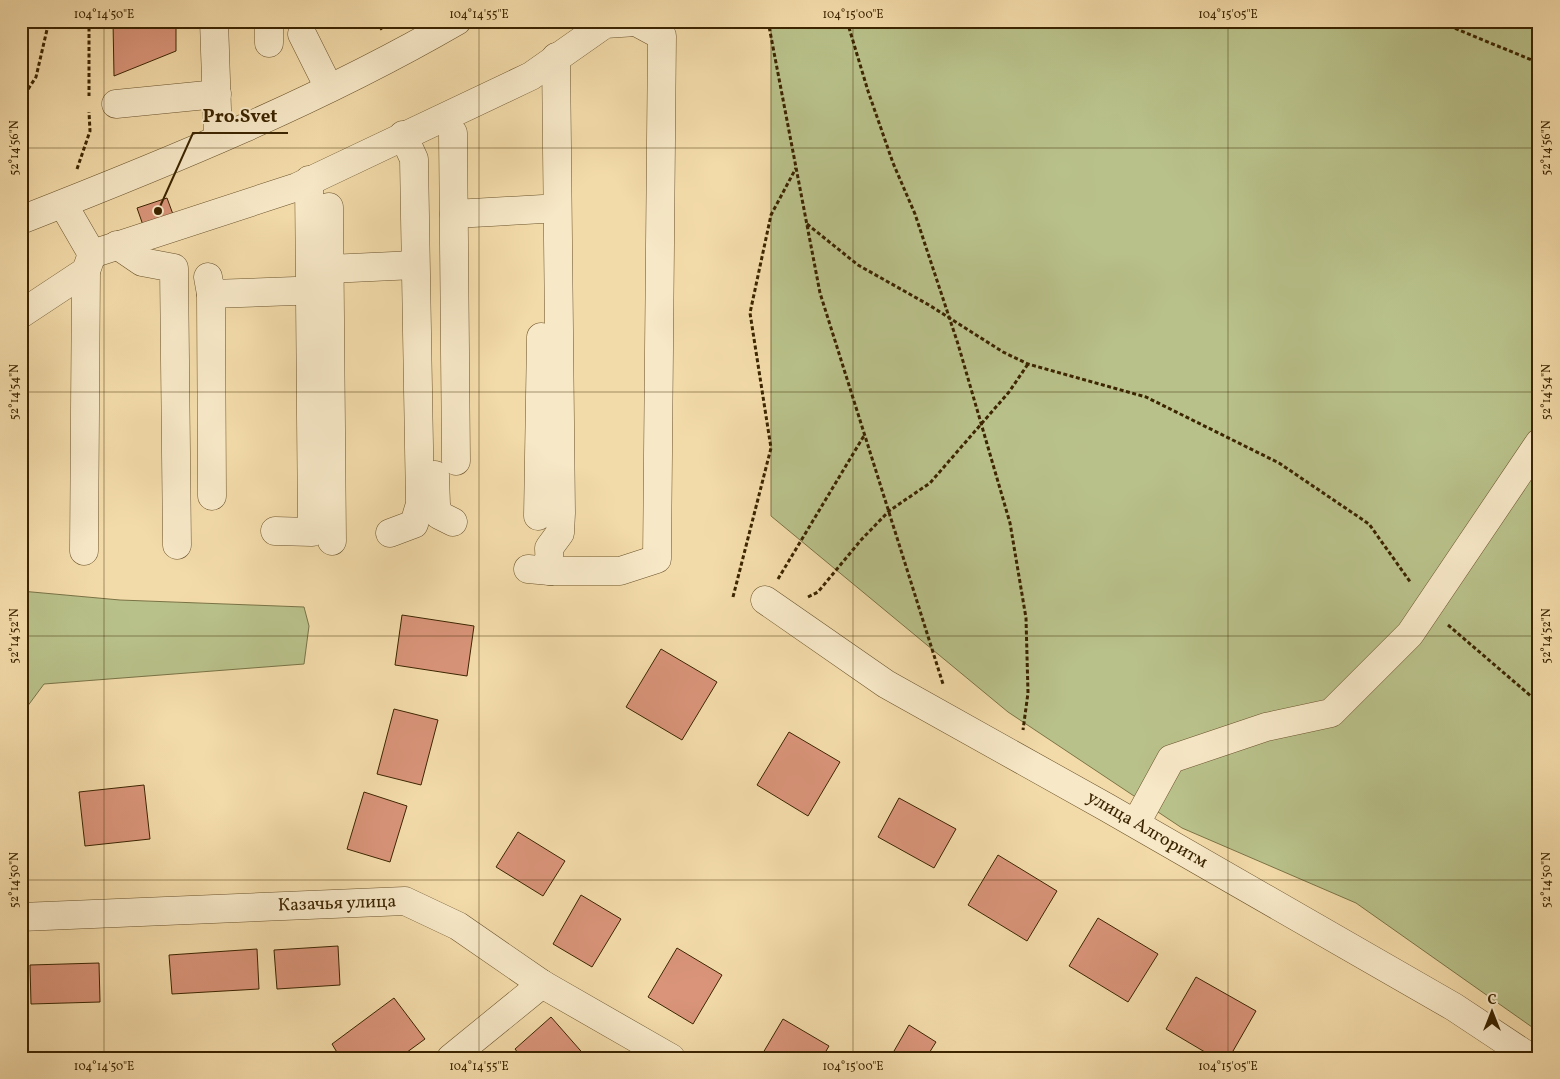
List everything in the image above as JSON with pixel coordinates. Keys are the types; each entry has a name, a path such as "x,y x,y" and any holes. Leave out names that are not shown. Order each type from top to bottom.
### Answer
{"street":[{"path":"214,21 218,139"},
{"path":"21,220 218,139 388,61 457,21"},
{"path":"21,314 89,262 117,245 303,184 411,131 532,76 556,57 605,24 636,22 662,29 657,559 620,571 539,570 549,548 560,533 562,513 556,57"},
{"path":"302,34 329,88"},
{"path":"532,76 544,98 538,516"},
{"path":"116,104 217,94"},
{"path":"390,533 414,524 420,504 414,159 411,131"},
{"path":"411,131 426,141 436,506 439,515 453,522"},
{"path":"453,133 456,461"},
{"path":"300,506 295,291 303,184"},
{"path":"275,531 312,532 303,184"},
{"path":"63,204 89,262 84,551"},
{"path":"329,208 332,541"},
{"path":"454,214 543,209"},
{"path":"182,224 186,465"},
{"path":"117,245 142,262 174,268 177,545"},
{"path":"329,269 415,266"},
{"path":"212,496 210,286 295,291"},
{"path":"1136,823 1171,759 1266,726 1331,713 1410,634 1539,444"},
{"name":"улица Алгоритм","path":"773,606 886,684 1136,823 1454,1007 1531,1058"},
{"name":"Казачья улица","path":"21,917 405,901 458,926 542,984 671,1058"},
{"path":"451,1058 542,984"}],"path":[{"path":"21,100 36,77 49,21"},
{"path":"89,21 89,101"},
{"path":"376,21 383,32"},
{"path":"768,21 820,293 866,434 955,722"},
{"path":"847,21 871,100 893,163 915,214 949,318 1010,523 1026,618 1028,693 1019,758"},
{"path":"1438,21 1539,63"},
{"path":"75,176 90,131 90,111"},
{"path":"733,597 771,448 750,313 771,215 796,167"},
{"path":"807,224 858,265 1003,352 1028,364 1146,397 1278,463 1369,524 1428,607 1539,703"},
{"path":"773,606 818,592 861,540 889,511 930,483 1009,392 1028,364"},
{"path":"773,606 866,434"}],"green space":[{"path":"771,21 1539,21 1539,1032 1356,903 1182,828 1008,712 771,516"},
{"path":"21,591 120,600 304,607 309,626 304,664 44,684 24,711 21,735"}],"building":[{"path":"113,21 176,21 176,51 114,76"},
{"path":"167,198 174,217 144,228 137,208"},
{"path":"402,615 474,626 467,676 395,665"},
{"path":"661,649 717,682 682,740 626,707"},
{"path":"394,709 438,720 421,785 377,774"},
{"path":"789,732 840,762 808,816 757,785"},
{"path":"144,785 150,839 85,846 79,792"},
{"path":"364,792 407,806 390,862 347,849"},
{"path":"899,798 956,829 934,868 878,837"},
{"path":"518,832 565,861 543,896 496,867"},
{"path":"998,855 1057,891 1027,941 968,905"},
{"path":"581,895 621,919 592,967 553,944"},
{"path":"1098,918 1158,954 1128,1002 1069,966"},
{"path":"338,946 340,985 277,989 274,950"},
{"path":"677,948 722,975 693,1024 648,997"},
{"path":"257,949 259,989 172,994 169,955"},
{"path":"99,963 100,1002 31,1004 30,965"},
{"path":"1196,977 1256,1011 1229,1058 1215,1058 1166,1029"},
{"path":"394,998 425,1039 399,1058 253,1058 253,1055 338,1054 332,1044"},
{"path":"551,1017 587,1058 522,1058 515,1049"},
{"path":"783,1019 829,1046 822,1058 760,1058"},
{"path":"909,1025 936,1042 926,1058 890,1058"}],"place":[{"name":"Pro.Svet","path":"158,211"}]}
